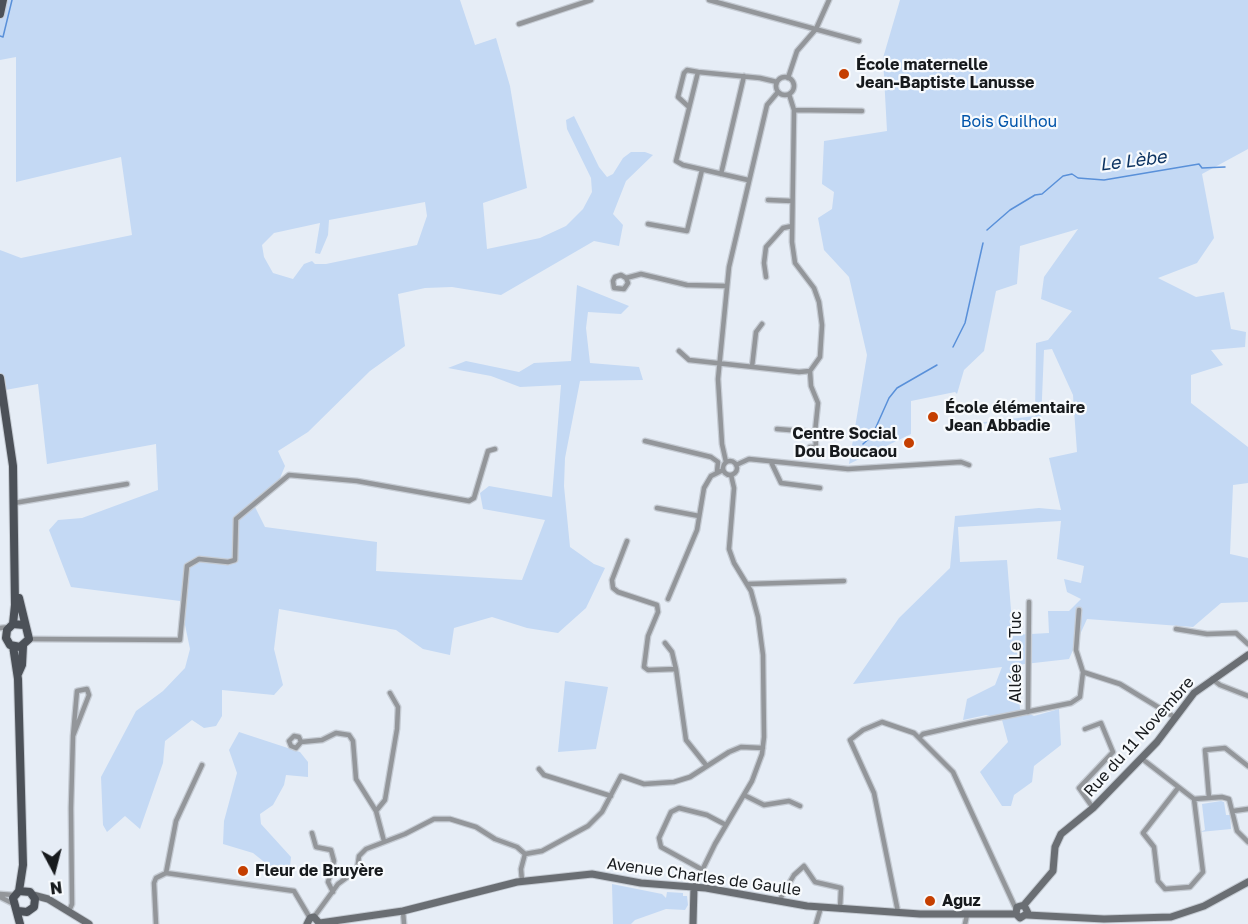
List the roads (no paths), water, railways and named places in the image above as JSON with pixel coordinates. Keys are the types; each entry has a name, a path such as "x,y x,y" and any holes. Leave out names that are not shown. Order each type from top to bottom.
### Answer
{"main road":[{"path":"0,14 3,0"},
{"path":"0,378 11,437 14,503 15,574 11,625 3,637 13,646 18,674 22,865 15,896 20,924"},
{"path":"15,574 24,625 29,631 29,639 23,646 18,674"},
{"path":"11,625 24,625"},
{"path":"13,646 23,646"},
{"path":"22,865 32,893 31,910 25,924"},
{"path":"15,896 32,893"},
{"path":"18,911 31,910"}],"street":[{"path":"519,24 591,0"},
{"path":"709,0 859,41"},
{"path":"788,78 797,51 816,29 829,0"},
{"path":"688,107 678,97 684,73 687,70 777,82 782,78 788,78 794,85 789,94 794,110 792,226 795,263 814,288 821,313 820,357 810,371 811,386 818,403 816,447 810,447"},
{"path":"698,72 676,161 702,170 748,180"},
{"path":"721,174 744,76"},
{"path":"668,599 697,530 704,488 708,480 720,471 726,462 720,426 718,363 732,248 767,105 778,92 777,82"},
{"path":"778,92 789,94"},
{"path":"794,110 862,111"},
{"path":"648,224 687,231 702,170"},
{"path":"768,200 792,201"},
{"path":"766,276 764,262 766,247 783,228 792,226"},
{"path":"626,278 640,274 687,285 727,286"},
{"path":"752,367 756,332 762,324"},
{"path":"679,351 689,360 810,371"},
{"path":"777,429 815,432"},
{"path":"645,441 711,457 718,462 720,471"},
{"path":"29,639 180,640 187,566 199,559 228,562 235,560 236,519 289,475 357,481 469,501 474,498 488,451 495,449"},
{"path":"726,462 736,465 749,459 848,469 961,462 969,465"},
{"path":"771,462 781,483 820,488"},
{"path":"730,475 736,471 736,465"},
{"path":"720,471 730,475"},
{"path":"693,924 694,887 752,781 763,748 762,644 754,598 734,563 729,549 734,488 730,475"},
{"path":"14,503 127,484"},
{"path":"657,508 699,516"},
{"path":"627,541 612,580 613,588 618,592 654,602 658,608 648,636 644,667 648,670 676,669"},
{"path":"748,584 844,581"},
{"name":"Allée Le Tuc","path":"1028,712 1029,602"},
{"path":"920,737 923,734 971,723 1071,703 1080,697 1083,672 1076,650 1079,610"},
{"path":"0,628 11,625"},
{"path":"1176,629 1207,634 1236,633 1248,644"},
{"path":"665,643 672,652 676,669 686,740 694,754 706,765"},
{"name":"Rue du 11 Novembre","path":"1024,905 1053,871 1056,840 1093,808 1141,758 1176,718 1194,693 1248,655"},
{"path":"1083,672 1120,684 1176,718"},
{"path":"1212,679 1220,685 1248,696"},
{"path":"69,911 72,904 70,808 73,736 76,691 85,688 89,690 89,695 73,736"},
{"path":"376,811 385,800 396,738 398,707 390,693"},
{"path":"898,912 874,793 850,740 863,730 882,722 914,732 945,762 957,779 1016,912 1024,905 1028,908 1027,915"},
{"path":"1085,729 1101,723 1113,752 1079,788 1093,808"},
{"path":"301,742 322,740 336,733 350,735 353,741 356,779 376,811 384,841"},
{"path":"156,924 154,883 156,878 166,873 294,891 314,921 333,892 357,870 359,856 366,849 434,819 450,819 476,827 525,854 542,851 588,826 602,812 621,776 644,784 674,782 690,777 718,757 741,747 763,748"},
{"path":"1209,798 1205,750 1225,748 1248,766"},
{"path":"1141,758 1194,800 1229,799 1237,831 1248,842"},
{"path":"166,873 178,815 202,765"},
{"path":"538,769 544,775 611,796"},
{"path":"1178,788 1143,833 1154,847 1158,880 1162,888 1190,887 1203,873 1194,800"},
{"path":"744,795 764,805 789,801 800,806"},
{"path":"702,869 661,847 659,838 671,812 679,808 707,815 726,825"},
{"path":"1233,811 1248,809"},
{"path":"312,833 316,848 331,850 334,861 328,882 333,892"},
{"path":"522,881 521,869 525,854"},
{"path":"779,901 794,874 804,866 815,882 841,888 840,909"},
{"name":"Avenue Charles de Gaulle","path":"314,921 403,911 522,881 592,874 641,883 694,887 840,909 967,915 1016,912 1023,918 1027,915 1102,922 1171,921 1248,882"},
{"path":"32,893 69,911 85,923"},
{"path":"0,895 15,896"},
{"path":"31,910 52,902"},
{"path":"816,924 821,907"},
{"path":"403,911 404,924"},
{"path":"964,924 967,915"}],"waterway":[{"path":"0,36 3,37 12,0"},
{"name":"Le Lèbe","path":"987,230 1010,210 1035,195 1042,194 1063,176 1072,174 1078,178 1104,180 1199,164 1202,168 1225,167"},
{"name":"Le Lèbe","path":"953,347 965,323 983,243"},
{"name":"Le Lèbe","path":"863,444 872,436 889,398 897,388 937,365"}],"place":[{"name":"École maternelle Jean-Baptiste Lanusse","path":"844,74"},
{"name":"École élémentaire Jean Abbadie","path":"933,417"},
{"name":"Centre Social Dou Boucaou","path":"909,443"},
{"name":"Fleur de Bruyère","path":"243,871"},
{"name":"Aguz","path":"930,901"}],"park label":[{"name":"Bois Guilhou","path":"1009,122"}]}
